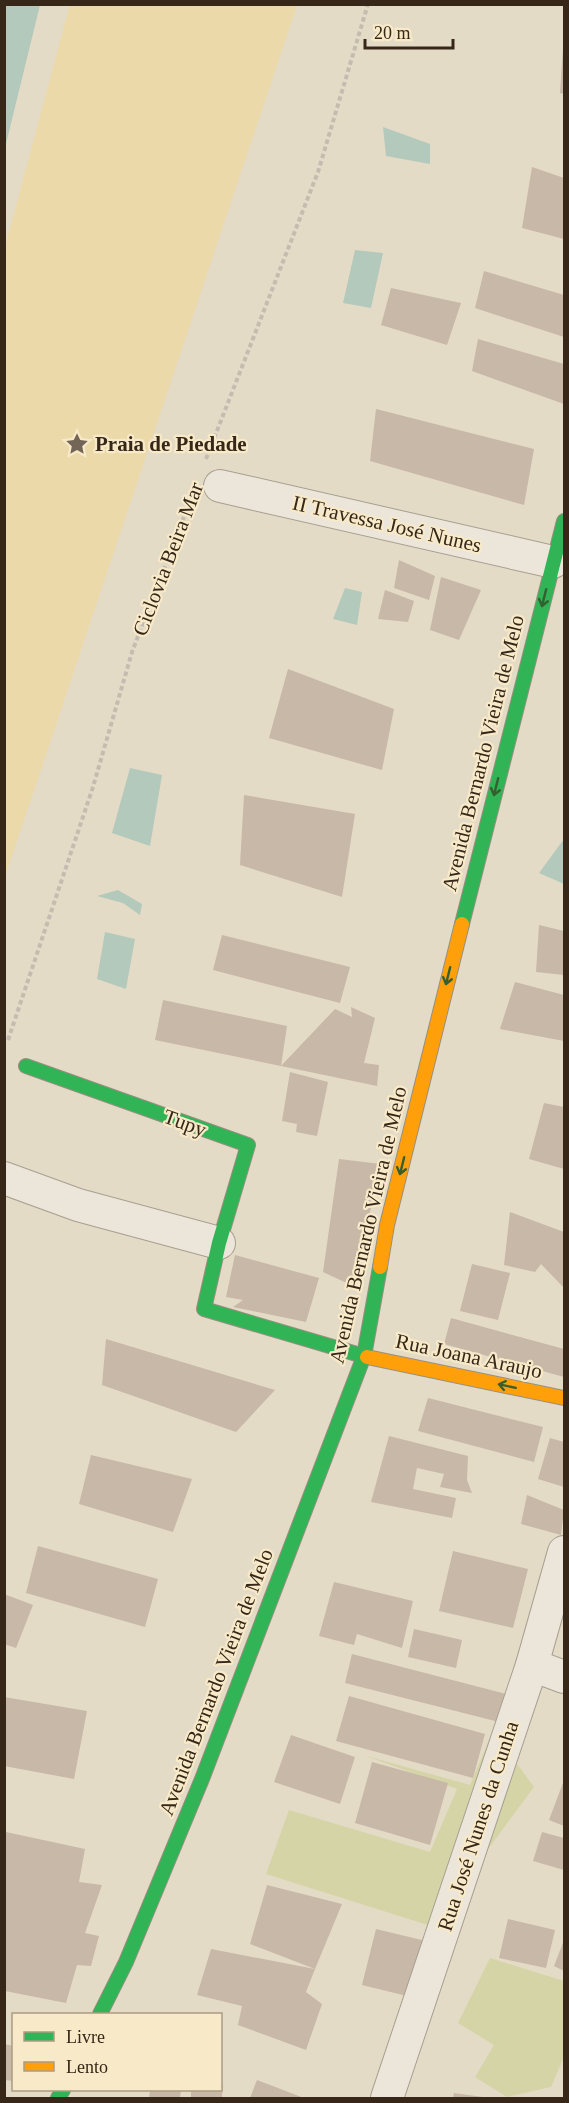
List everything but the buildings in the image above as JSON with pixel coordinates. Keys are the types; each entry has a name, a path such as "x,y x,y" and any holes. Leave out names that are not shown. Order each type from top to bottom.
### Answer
{"main road":[{"name":"Avenida Bernardo Vieira de Melo","path":"100,2013 126,1962 202,1779 364,1356 390,1214 564,521"},
{"name":"Tupy","path":"26,1066 248,1145 219,1243 204,1310 364,1356"},
{"name":"Rua Joana Araujo","path":"364,1356 564,1398"}],"street":[{"name":"II Travessa José Nunes","path":"206,480 553,562"},
{"path":"4,1178 78,1205 219,1243"},
{"name":"Rua José Nunes da Cunha","path":"387,2098 532,1665 564,1552"},
{"path":"532,1665 564,1677"}],"path":[{"name":"Ciclovia Beira Mar","path":"4,1050 93,786 132,652 206,480 318,172 368,4"}],"green space":[{"path":"493,1731 534,1787 431,1926 266,1874 289,1810 430,1852 457,1789 363,1755 470,1785"},
{"path":"490,1958 564,1981 564,2057 551,2087 507,2097 475,2077 494,2045 458,2023"}],"sand":[{"name":"Praia de Piedade","path":"70,4 297,5 5,877 5,247"}],"shaded area":[{"path":"4,5 40,5 5,148"},
{"path":"383,127 430,144 430,164 386,156"},
{"path":"355,250 383,253 371,308 343,303"},
{"path":"345,588 362,592 357,625 333,619"},
{"path":"130,768 162,775 150,846 112,833"},
{"path":"564,839 564,884 539,873"},
{"path":"118,890 142,904 140,915 123,903 97,896"},
{"path":"105,932 135,939 126,989 97,979"}],"traffic: fast":[{"path":"462,924 564,521"},
{"path":"26,1066 248,1145 219,1243 204,1309 367,1357"},
{"path":"100,2013 126,1962 202,1779 364,1356 380,1267"},
{"path":"58,2098 62,2091"}],"traffic: slow":[{"path":"380,1267 387,1225 462,924"},
{"path":"367,1357 564,1398"}],"place":[{"name":"Praia de Piedade","path":"77,444"}]}
